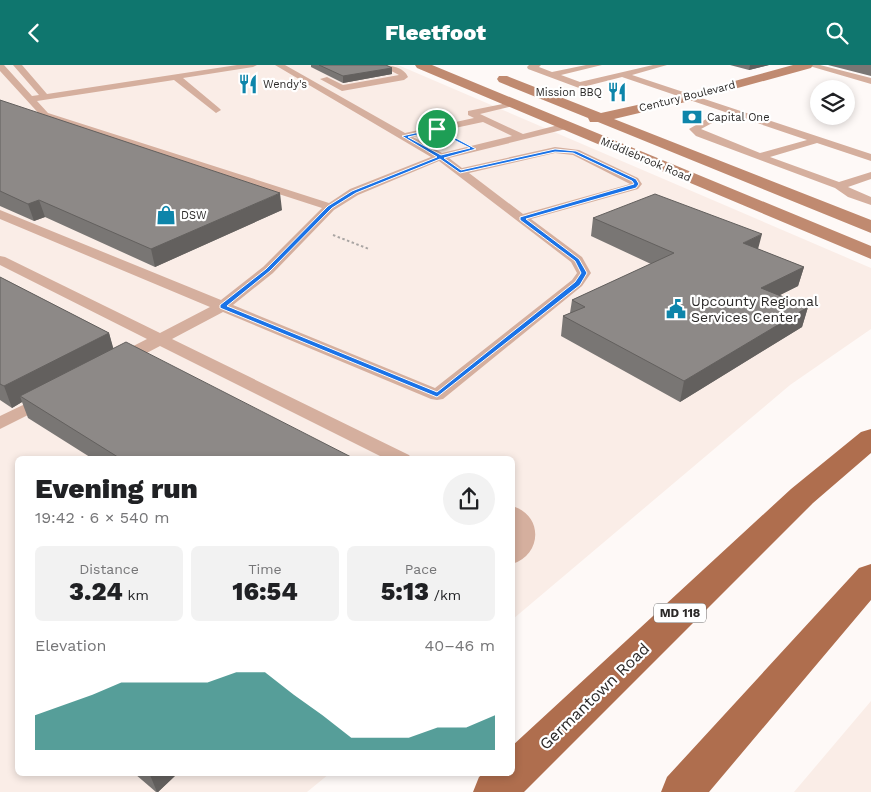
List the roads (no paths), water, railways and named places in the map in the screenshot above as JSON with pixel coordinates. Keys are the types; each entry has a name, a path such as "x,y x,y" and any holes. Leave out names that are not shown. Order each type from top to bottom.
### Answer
{"main road":[{"name":"Middlebrook Road","path":"421,65 871,253"},
{"name":"Century Boulevard","path":"566,126 689,97 809,65"},
{"name":"Middlebrook Road","path":"495,76 871,227"},
{"name":"Germantown Road","path":"515,772 802,496 871,438"},
{"path":"682,792 871,577"},
{"name":"Germantown Road","path":"494,792 511,776"}],"lane":[{"path":"17,65 46,97"},
{"path":"30,99 252,65"},
{"path":"0,214 437,395 578,283 584,273 577,260 440,157 279,65"},
{"path":"318,76 342,88 404,77 402,74 384,65"},
{"path":"538,65 531,67 579,85 663,65"},
{"path":"550,75 598,65"},
{"path":"809,65 871,81"},
{"path":"0,66 45,115 330,207"},
{"path":"622,75 737,115 871,157"},
{"path":"176,77 216,110"},
{"path":"514,103 471,113 522,137"},
{"path":"711,120 718,123 737,115"},
{"path":"737,115 711,120 694,129 839,186 852,194 871,201"},
{"path":"404,136 484,119"},
{"path":"106,367 222,306 268,270 330,207 368,186 440,157 566,126"},
{"path":"437,129 474,149"},
{"path":"760,156 818,140"},
{"path":"460,172 555,150 575,152 634,180 636,184 634,187 522,218"},
{"path":"839,186 871,175"},
{"path":"0,260 396,456"},
{"path":"0,423 62,390"},
{"path":"515,514 520,517 526,529 523,547 515,554"}],"place":[{"name":"Wendy's","path":"248,84"},
{"name":"Mission BBQ","path":"617,92"},
{"name":"Capital One","path":"692,117"},
{"name":"DSW","path":"166,215"},
{"name":"Upcounty Regional Services Center","path":"676,309"}]}
